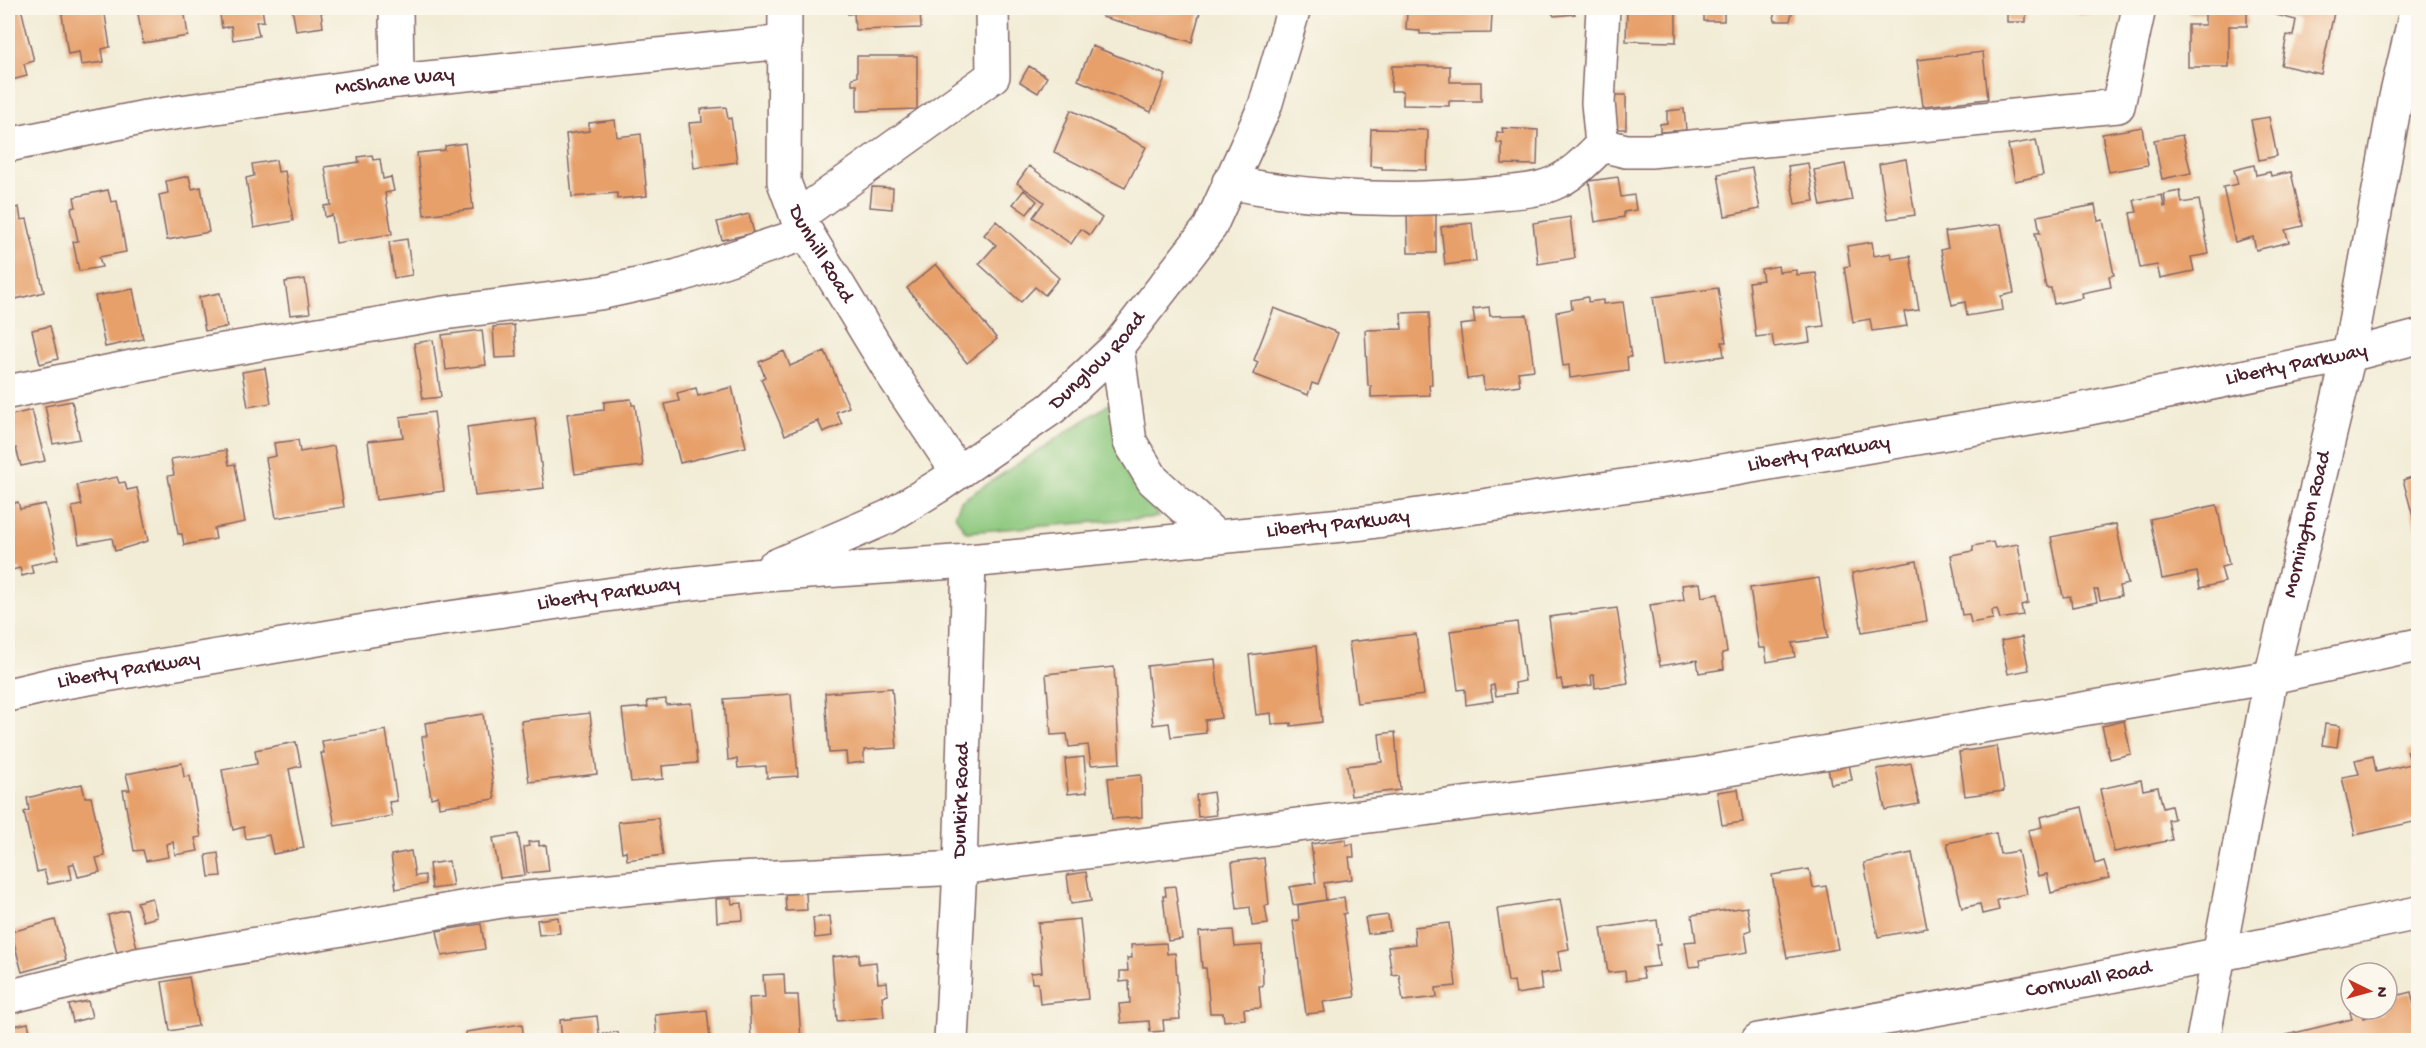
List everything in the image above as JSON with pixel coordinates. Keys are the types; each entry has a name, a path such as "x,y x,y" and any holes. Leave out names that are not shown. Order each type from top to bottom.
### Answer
{"street":[{"path":"396,8 397,81"},
{"name":"Dunhill Road","path":"785,8 784,182 802,225 891,372 957,471"},
{"path":"8,392 182,357 421,316 600,293 678,276 802,225 993,76 992,8"},
{"name":"Dunglow Road","path":"752,576 888,517 1052,408 1117,347 1210,227 1265,106 1294,8"},
{"path":"1602,145 1598,103 1603,8"},
{"path":"1602,145 1626,151 1650,151 2118,106 2139,8"},
{"name":"Mornington Road","path":"2203,1041 2271,677 2349,355 2396,97 2417,8"},
{"name":"McShane Way","path":"8,145 146,117 397,81 786,42"},
{"path":"1229,182 1261,189 1376,199 1502,193 1552,184 1576,171 1602,145"},
{"name":"Liberty Parkway","path":"8,695 59,683 394,626 752,576 969,561 1363,523 1693,476 2070,412 2349,355 2418,337"},
{"path":"1117,347 1130,442 1153,480 1215,536"},
{"name":"Dunkirk Road","path":"951,1041 960,868 969,561"},
{"path":"8,997 137,965 507,900 717,880 960,868 1699,774 2271,677 2418,645"},
{"name":"Cornwall Road","path":"1758,1041 1905,1016 2219,956 2418,913"}],"green space":[{"path":"1114,401 1159,517 966,532 955,516 961,501"}],"building":[{"path":"8,8 21,8 34,61 24,64 27,76 8,81"},
{"path":"61,8 104,8 110,47 102,49 104,62 81,65 79,52 68,54"},
{"path":"137,8 184,8 188,36 143,43"},
{"path":"219,8 262,8 264,21 256,22 259,36 233,40 231,26 222,28"},
{"path":"292,8 334,8 334,10 321,12 323,27 296,31"},
{"path":"848,8 920,8 921,28 855,30 854,13 848,14"},
{"path":"1104,8 1201,8 1192,42 1102,17"},
{"path":"1419,8 1457,8 1458,14 1492,14 1491,33 1420,34 1420,31 1406,30 1407,11 1419,11"},
{"path":"1549,8 1571,8 1575,14 1554,16"},
{"path":"1627,8 1676,8 1676,42 1626,41"},
{"path":"1704,8 1724,8 1724,21 1704,21"},
{"path":"1773,8 1793,8 1790,21 1775,21"},
{"path":"1932,8 1952,8 1952,15 1932,15"},
{"path":"2007,8 2026,8 2026,22 2007,22"},
{"path":"2075,8 2095,8 2095,14 2075,14"},
{"path":"2189,8 2247,8 2247,26 2229,26 2229,67 2188,67 2188,25 2205,25 2205,13 2188,14"},
{"path":"2277,8 2335,8 2321,74 2281,65 2287,35 2293,36 2296,20 2276,15"},
{"path":"1092,46 1166,75 1151,112 1078,80"},
{"path":"1983,52 1988,99 1923,106 1917,60"},
{"path":"857,56 917,56 917,109 857,111 857,85 852,85 852,78 857,77"},
{"path":"1029,66 1047,77 1038,93 1020,82"},
{"path":"1392,66 1450,66 1450,82 1481,82 1481,101 1449,101 1449,106 1403,105 1403,91 1391,91"},
{"path":"1614,95 1626,95 1626,129 1614,129"},
{"path":"726,107 728,119 731,118 737,162 694,168 689,123 702,122 701,109"},
{"path":"1684,109 1686,130 1660,132 1660,124 1667,123 1667,111"},
{"path":"1071,110 1146,147 1125,188 1054,152"},
{"path":"2269,117 2277,156 2259,160 2251,120"},
{"path":"615,120 617,137 641,134 647,196 617,199 617,193 572,197 566,134 589,131 589,123"},
{"path":"2142,127 2148,165 2109,172 2102,134"},
{"path":"1502,128 1538,130 1537,165 1502,164 1502,143 1497,143 1497,132 1503,133"},
{"path":"1371,129 1428,130 1427,170 1382,169 1382,167 1370,166"},
{"path":"2182,135 2191,173 2162,179 2154,140"},
{"path":"2036,140 2043,175 2015,181 2008,145"},
{"path":"465,143 473,209 424,215 417,153 445,150 445,146"},
{"path":"372,155 373,160 380,159 383,179 391,177 394,191 385,193 392,234 336,243 332,215 325,217 324,206 331,205 325,167 359,162 358,157"},
{"path":"1906,159 1915,215 1888,219 1879,164"},
{"path":"276,160 278,172 285,171 293,221 254,228 246,178 254,176 252,164"},
{"path":"1808,163 1814,201 1795,204 1788,166"},
{"path":"1845,164 1852,200 1821,206 1814,170"},
{"path":"2254,165 2256,175 2270,172 2271,176 2291,172 2303,226 2285,230 2289,242 2256,250 2253,237 2235,242 2223,187 2238,184 2234,170"},
{"path":"1029,166 1102,218 1090,235 1081,229 1071,244 1033,217 1044,202 1017,183"},
{"path":"1752,168 1760,209 1725,216 1718,174"},
{"path":"189,176 192,189 201,187 209,232 167,240 159,195 168,193 166,181"},
{"path":"1618,177 1621,197 1634,195 1636,210 1624,212 1624,217 1595,222 1589,181"},
{"path":"872,187 893,188 892,209 870,207"},
{"path":"108,190 111,202 117,201 126,252 99,257 102,267 79,271 73,242 78,241 71,208 76,207 74,197"},
{"path":"1024,190 1037,201 1027,214 1013,204"},
{"path":"2180,191 2182,203 2199,200 2209,254 2191,257 2194,271 2160,278 2157,265 2140,268 2130,213 2137,212 2134,200 2162,195 2164,207 2166,206 2164,194"},
{"path":"2095,205 2098,221 2103,220 2114,275 2109,276 2111,287 2082,293 2083,298 2054,304 2051,288 2046,288 2035,233 2040,233 2037,216"},
{"path":"19,207 21,220 27,219 44,292 16,299 8,270 8,210"},
{"path":"749,214 754,233 722,240 717,222"},
{"path":"1407,214 1436,214 1436,253 1408,253"},
{"path":"1570,217 1575,258 1538,264 1533,223"},
{"path":"996,221 1059,278 1045,295 1035,287 1021,302 979,264 996,245 984,235"},
{"path":"1472,223 1476,261 1445,265 1441,227"},
{"path":"2001,224 2014,293 2001,296 2003,310 1967,316 1965,302 1952,305 1941,250 1948,248 1945,232"},
{"path":"407,239 412,275 394,278 389,242"},
{"path":"1872,242 1874,256 1891,253 1892,259 1910,256 1919,310 1904,312 1907,326 1872,331 1870,319 1853,322 1844,267 1850,266 1847,246"},
{"path":"936,264 997,339 967,363 907,288"},
{"path":"1778,266 1779,272 1796,270 1796,275 1816,273 1824,326 1808,328 1810,342 1774,347 1772,335 1756,337 1749,282 1763,280 1761,269"},
{"path":"305,279 310,313 290,315 285,282"},
{"path":"1718,288 1726,342 1722,342 1724,356 1663,365 1653,297"},
{"path":"133,289 143,339 105,347 95,296"},
{"path":"220,293 227,327 205,331 199,297"},
{"path":"1588,297 1588,302 1603,300 1603,304 1623,302 1631,357 1627,357 1628,370 1570,378 1569,365 1563,366 1556,312 1572,309 1571,300"},
{"path":"1489,307 1490,316 1527,315 1534,370 1518,372 1520,385 1484,390 1483,377 1467,379 1460,325 1475,323 1473,309"},
{"path":"1274,308 1338,333 1318,385 1312,383 1308,395 1253,374 1258,362 1254,360"},
{"path":"1429,312 1432,385 1429,385 1430,395 1371,397 1371,386 1368,386 1365,330 1402,329 1401,313"},
{"path":"514,325 517,357 495,358 493,327"},
{"path":"50,326 58,359 40,364 32,330"},
{"path":"482,330 486,365 446,370 442,335"},
{"path":"433,340 441,397 423,399 414,343"},
{"path":"784,351 790,366 825,351 849,407 836,412 842,424 823,432 818,421 785,435 761,379 765,377 759,362"},
{"path":"265,368 271,403 248,407 242,372"},
{"path":"732,387 746,447 680,463 665,404 679,401 677,393 696,388 698,396"},
{"path":"631,399 632,405 635,405 643,466 575,474 567,414 604,410 604,402"},
{"path":"72,401 80,439 53,444 45,406"},
{"path":"32,410 45,461 21,466 16,448 8,451 8,416"},
{"path":"434,412 444,491 376,500 368,441 403,437 400,417"},
{"path":"535,418 544,488 475,496 467,427"},
{"path":"298,440 300,452 334,446 344,507 276,518 266,458 276,456 274,443"},
{"path":"226,450 229,465 235,464 245,522 214,528 216,539 184,545 182,534 178,534 168,476 174,475 171,459"},
{"path":"2418,475 2418,535 2403,480"},
{"path":"117,477 119,483 125,482 127,490 137,488 148,541 115,551 112,538 79,544 72,507 82,505 77,485"},
{"path":"18,502 20,509 45,504 58,559 31,565 33,573 22,576 20,568 8,571 8,505"},
{"path":"2217,505 2229,565 2221,567 2225,582 2200,588 2197,572 2162,579 2150,519"},
{"path":"2116,524 2128,584 2119,586 2121,596 2100,600 2098,590 2094,590 2097,602 2072,607 2070,596 2063,597 2051,537"},
{"path":"1993,542 1995,548 2018,544 2028,603 2021,605 2023,615 2000,619 1997,609 1992,610 1993,619 1971,623 1969,614 1962,615 1951,555 1973,551 1973,546"},
{"path":"1917,561 1927,621 1862,632 1852,573"},
{"path":"1819,578 1828,638 1792,643 1795,657 1767,662 1765,648 1759,648 1750,588"},
{"path":"1700,583 1702,597 1718,594 1727,652 1722,653 1724,669 1699,673 1697,660 1660,666 1650,605 1684,600 1682,585"},
{"path":"1617,608 1628,683 1595,688 1594,675 1591,675 1592,685 1563,689 1561,679 1557,680 1549,617"},
{"path":"1517,622 1525,681 1515,683 1516,693 1496,696 1494,685 1490,686 1493,701 1466,705 1465,689 1458,690 1450,631"},
{"path":"1416,634 1424,695 1357,703 1349,642"},
{"path":"2022,637 2029,670 2008,674 2001,641"},
{"path":"1316,646 1322,722 1291,726 1291,723 1272,724 1271,713 1256,715 1249,655"},
{"path":"1215,659 1221,718 1205,720 1206,733 1171,737 1169,723 1153,725 1147,666"},
{"path":"1114,667 1120,763 1091,765 1088,745 1069,747 1067,734 1051,735 1046,674"},
{"path":"892,688 897,748 864,750 864,762 847,764 846,752 829,753 825,693"},
{"path":"791,694 798,776 767,778 766,766 738,768 737,759 728,760 724,699"},
{"path":"666,699 666,705 691,703 697,763 662,766 663,779 631,782 622,709 648,707 647,701"},
{"path":"590,713 597,774 529,782 521,721"},
{"path":"483,714 495,799 439,807 438,796 431,798 422,737 427,736 425,723"},
{"path":"2124,721 2131,754 2110,759 2102,726"},
{"path":"2325,724 2340,726 2337,747 2322,745"},
{"path":"386,730 397,801 389,802 392,816 335,826 321,753 324,753 322,741"},
{"path":"1395,732 1400,790 1351,796 1347,766 1382,762 1379,734"},
{"path":"296,742 301,766 289,769 304,848 273,854 269,835 246,839 244,827 233,830 222,770 257,764 255,750"},
{"path":"1997,746 2004,791 1965,796 1959,752"},
{"path":"2418,748 2418,821 2355,835 2342,777 2359,774 2355,760 2373,756 2376,772 2411,764 2407,751"},
{"path":"1084,757 1087,792 1068,794 1065,759"},
{"path":"182,763 184,777 190,776 201,837 195,838 198,851 175,855 173,842 166,844 168,857 146,861 143,850 134,851 123,790 130,790 126,774"},
{"path":"1911,763 1919,804 1885,810 1877,769"},
{"path":"1849,764 1852,780 1831,784 1828,768"},
{"path":"1141,775 1142,817 1112,819 1108,778"},
{"path":"2141,780 2143,790 2158,787 2163,808 2171,806 2174,819 2168,820 2172,840 2114,852 2100,789"},
{"path":"82,784 85,797 91,797 105,856 96,858 100,872 78,877 74,863 69,865 72,879 48,884 44,870 37,872 24,812 29,810 27,798"},
{"path":"1738,789 1743,822 1722,825 1717,792"},
{"path":"1213,792 1216,815 1198,817 1196,795"},
{"path":"2082,807 2095,864 2104,861 2109,878 2051,893 2047,874 2038,876 2028,830 2042,827 2040,817"},
{"path":"658,818 663,855 627,860 626,851 622,852 618,822"},
{"path":"1996,833 2000,854 2018,851 2027,894 1997,900 1999,910 1982,914 1980,904 1962,908 1947,843"},
{"path":"518,834 525,875 500,878 493,838"},
{"path":"1346,839 1346,845 1353,844 1354,857 1349,857 1352,879 1324,883 1326,900 1293,905 1290,887 1316,883 1311,844"},
{"path":"539,841 539,846 546,845 549,871 527,873 524,847 529,846 528,842"},
{"path":"411,851 415,876 425,875 426,884 396,889 391,855"},
{"path":"218,853 221,876 209,877 206,855"},
{"path":"1912,853 1927,928 1878,937 1864,863"},
{"path":"1264,858 1269,905 1265,906 1268,924 1252,926 1250,907 1237,909 1232,862"},
{"path":"449,861 453,886 432,889 429,864"},
{"path":"1809,869 1813,888 1826,886 1838,949 1787,958 1772,875"},
{"path":"1086,872 1091,901 1071,904 1067,875"},
{"path":"1175,886 1182,939 1168,941 1163,896 1166,896 1165,887"},
{"path":"806,893 807,910 786,911 785,894"},
{"path":"1344,897 1346,913 1343,914 1355,997 1323,1002 1325,1012 1306,1014 1293,921 1299,920 1298,905"},
{"path":"152,898 157,917 143,921 137,902"},
{"path":"731,898 732,904 742,903 743,920 717,922 716,899"},
{"path":"1560,899 1569,949 1558,951 1561,971 1540,974 1542,990 1516,994 1514,981 1508,982 1497,909"},
{"path":"1747,907 1751,930 1745,932 1748,952 1699,960 1700,966 1689,967 1685,942 1696,941 1692,915"},
{"path":"128,910 137,948 117,953 108,915"},
{"path":"1388,915 1390,931 1368,934 1365,918"},
{"path":"830,916 832,936 815,938 813,918"},
{"path":"558,917 560,933 539,935 537,920"},
{"path":"1080,919 1088,999 1040,1004 1038,983 1032,983 1031,973 1042,972 1038,923"},
{"path":"55,920 66,960 22,972 11,932"},
{"path":"1657,920 1660,945 1656,945 1659,966 1642,968 1644,978 1626,981 1625,971 1608,973 1601,928"},
{"path":"1449,923 1456,986 1436,988 1437,997 1403,1001 1399,974 1392,975 1388,947 1415,944 1414,927"},
{"path":"481,924 485,949 442,956 437,931"},
{"path":"1233,930 1235,947 1262,945 1263,986 1259,986 1261,1008 1244,1009 1245,1019 1224,1021 1223,1013 1210,1013 1206,968 1202,968 1199,932"},
{"path":"1166,943 1167,954 1175,953 1180,1019 1163,1020 1164,1031 1150,1032 1149,1021 1121,1023 1119,1004 1130,1003 1129,981 1120,982 1120,971 1128,971 1127,958 1132,958 1131,945"},
{"path":"859,954 859,964 876,962 878,983 887,982 888,995 882,996 884,1017 837,1021 832,957"},
{"path":"784,974 785,995 798,995 801,1040 751,1040 749,998 765,997 763,975"},
{"path":"189,977 198,1026 170,1031 162,982"},
{"path":"2411,992 2414,1005 2418,1004 2418,1040 2287,1040 2286,1035 2344,1021 2399,1021 2399,995"},
{"path":"88,1001 92,1017 73,1022 69,1005"},
{"path":"707,1010 710,1040 657,1040 655,1015"},
{"path":"597,1016 599,1034 618,1032 619,1040 562,1040 560,1020"},
{"path":"13,1022 14,1026 28,1023 32,1040 8,1040 8,1024"},
{"path":"522,1024 524,1040 467,1040 466,1032"},
{"path":"433,1035 434,1040 404,1040 404,1039"}]}
